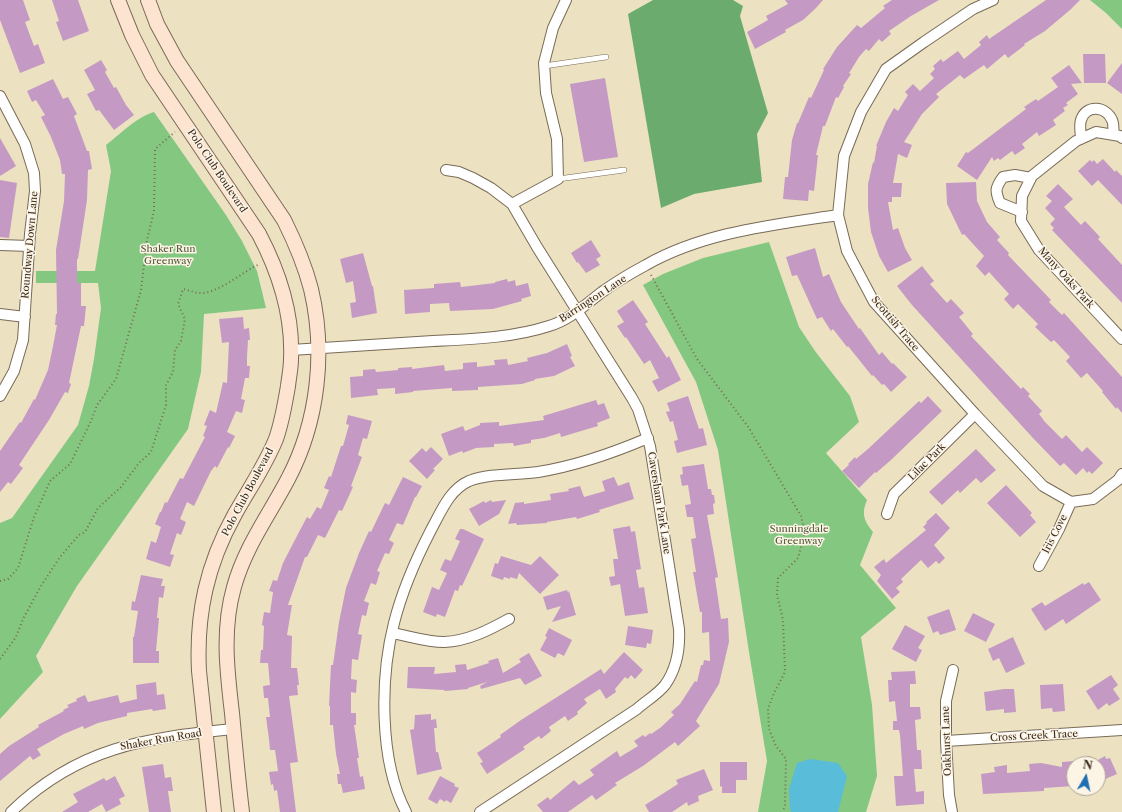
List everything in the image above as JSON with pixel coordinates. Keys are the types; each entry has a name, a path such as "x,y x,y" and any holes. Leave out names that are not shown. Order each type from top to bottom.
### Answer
{"street":[{"name":"Polo Club Boulevard","path":"118,0 132,35 152,75 260,234 272,259 284,295 289,325 291,359 286,402 281,426 263,466 235,515 219,547 204,591 200,614 198,650 214,812"},
{"path":"148,0 157,24 176,61 284,220 296,244 311,289 317,321 319,360 308,433 288,480 250,546 234,587 228,618 226,659 242,812"},
{"path":"512,204 558,178 557,139 546,93 544,66 553,28 566,0"},
{"name":"Scottish Trace","path":"993,0 973,9 886,69 861,112 844,156 838,215 847,251 874,302 975,414 1043,486 1071,502"},
{"name":"Roundway Down Lane","path":"0,96 24,144 34,173 35,191 29,246 23,340 14,371 0,396"},
{"name":"Many Oaks Park","path":"1081,139 1081,120 1085,113 1091,109 1100,109 1107,112 1118,136"},
{"name":"Many Oaks Park","path":"1118,136 1096,132 1081,139 1031,178 1022,196 1021,220 1039,250 1122,339"},
{"name":"Caversham Park Lane","path":"446,170 459,172 473,178 491,188 512,204 537,248 638,409 650,446 680,643 678,657 674,667 665,685 655,695 637,709 480,812"},
{"path":"1022,212 1000,203 996,193 997,185 1003,177 1015,175 1031,178"},
{"name":"Barrington Lane","path":"291,350 466,339 505,335 550,326 563,320 604,291 645,265 674,250 716,237 774,225 838,215"},
{"path":"0,245 29,246"},
{"path":"0,314 25,317"},
{"name":"Lilac Park","path":"887,514 894,494 975,414"},
{"path":"406,812 396,792 386,735 384,704 386,678 392,633 406,587 423,547 446,503 454,491 470,481 485,477 539,472 564,466 623,448 648,438"},
{"path":"1071,502 1093,499 1118,480 1122,474"},
{"name":"Iris Cove","path":"1039,566 1071,502"},
{"path":"392,633 444,642 460,640 484,633 509,620"},
{"name":"Oakhurst Lane","path":"952,812 949,795 946,741 946,701 953,670"},
{"name":"Shaker Run Road","path":"17,810 40,787 61,772 114,749 178,735 233,729"},
{"name":"Cross Creek Trace","path":"946,741 1122,730"}],"lane":[{"path":"544,66 606,57"},
{"path":"558,178 624,170"}],"path":[{"path":"0,581 8,579 18,568 34,517 50,480 70,464 91,421 97,405 116,379 142,290 147,240 154,211 155,149 173,134"},
{"path":"0,658 16,637 23,619 41,586 60,557 79,535 85,532 98,508 121,487 139,463 151,452 166,405 166,385 173,372 175,350 181,340 185,319 178,304 183,289 199,293 209,292 238,277 256,265 272,259"},
{"path":"645,265 697,359 748,428 801,516 805,533 798,558 778,578 777,595 783,620 785,672 774,693 768,710 769,729 776,746 786,759 785,805 783,812"}],"green space":[{"path":"653,0 733,0 743,6 740,16 768,113 757,134 762,182 694,194 661,208 628,14"},
{"path":"1090,0 1122,0 1122,29 1106,13"},
{"name":"Shaker Run Greenway","path":"154,112 226,215 242,241 257,271 266,308 204,314 201,372 188,429 77,586 36,656 43,672 0,719 0,523 12,518 78,425 89,386 101,308 98,283 36,283 36,271 95,271 111,171 106,145 142,117"},
{"name":"Sunningdale Greenway","path":"769,242 799,327 815,351 850,396 859,422 826,453 867,500 864,509 864,517 873,532 860,565 896,608 861,637 872,705 877,776 866,812 758,812 767,761 718,450 696,382 643,285 663,274 703,258"}],"water":[{"path":"810,759 838,763 847,776 838,812 792,812 790,810 789,789 797,763"}],"building":[{"path":"0,0 23,0 30,20 25,22 34,46 38,44 45,63 20,73 0,20"},
{"path":"52,0 78,0 89,31 63,41 56,22 59,21"},
{"path":"785,0 823,0 803,20 785,30 786,32 755,49 747,32 768,20 766,16 788,4"},
{"path":"892,0 939,0 889,31 891,34 882,42 879,39 869,51 866,49 859,57 849,73 851,74 843,86 844,87 838,98 836,97 825,126 823,126 816,155 818,155 814,191 809,190 808,201 783,199 785,177 788,177 792,140 797,123 809,97 811,98 824,70 823,69 837,47 857,25 861,28 885,8 883,6"},
{"path":"1046,0 1080,0 1045,31 1024,44 1025,45 1008,58 1005,54 987,69 984,65 964,79 960,75 936,94 939,97 922,114 904,142 912,145 907,158 898,154 893,183 902,183 901,197 892,197 892,202 888,202 893,230 898,228 905,248 912,260 888,272 879,256 871,232 868,208 868,184 873,162 874,163 876,146 886,122 894,108 898,111 908,95 905,92 913,84 920,91 934,78 930,74 935,69 933,66 941,59 943,62 958,51 964,59 981,45 979,42 987,35 989,39"},
{"path":"1083,54 1105,54 1106,83 1084,83"},
{"path":"101,60 107,70 105,72 114,88 116,87 126,105 134,115 114,130 99,110 96,111 87,94 95,90 84,70"},
{"path":"1122,63 1122,94 1107,83"},
{"path":"1069,65 1082,83 1071,84 1078,94 1066,103 1068,105 1063,108 1065,111 1053,120 1056,125 1039,136 1037,132 1022,144 1025,148 1015,155 1012,151 1000,160 998,158 994,161 992,157 977,180 957,166 966,152 968,153 1026,109 1024,107 1036,99 1038,101 1058,87 1051,78"},
{"path":"605,78 618,157 584,162 570,84"},
{"path":"53,79 63,99 68,97 77,114 74,116 87,151 89,151 92,169 88,170 87,200 77,259 77,283 81,283 81,306 86,306 84,326 81,326 69,383 71,384 68,393 65,392 49,420 19,465 23,468 11,484 8,482 0,492 0,451 20,422 21,423 34,399 35,400 48,370 57,325 55,325 57,314 56,250 64,201 65,174 62,174 60,160 41,117 45,115 36,100 32,102 27,91"},
{"path":"0,138 16,166 0,176"},
{"path":"1103,159 1115,172 1116,170 1122,176 1122,205 1098,180 1092,186 1078,171 1090,160 1092,162 1094,160 1097,164"},
{"path":"0,180 17,183 9,238 0,237"},
{"path":"976,182 977,201 987,222 1000,237 997,240 1009,253 1008,255 1051,300 1049,302 1062,315 1064,313 1122,377 1122,413 1117,407 1116,409 1087,373 1081,378 1066,361 1070,357 1054,340 1051,342 1035,327 1038,324 1018,304 1013,309 1004,299 1009,294 989,272 985,276 976,266 984,256 964,234 962,235 947,204 946,183"},
{"path":"1058,184 1073,199 1064,207 1081,225 1085,221 1100,237 1098,239 1122,265 1122,303 1052,230 1054,228 1050,224 1055,219 1045,208 1052,201 1046,196"},
{"path":"591,240 601,256 596,259 600,265 586,273 571,253"},
{"path":"815,248 823,277 829,274 841,302 859,329 860,328 879,355 882,352 892,364 893,363 907,377 891,392 884,384 882,385 873,375 872,376 833,329 831,331 822,317 817,319 797,275 792,276 786,257"},
{"path":"363,253 373,286 377,313 352,318 350,303 356,302 353,281 346,283 340,259"},
{"path":"922,266 934,281 930,284 947,303 951,299 964,313 959,317 973,334 971,336 1021,389 1023,387 1030,394 1028,396 1042,411 1039,414 1045,422 1062,439 1066,435 1082,452 1087,447 1103,463 1092,474 1089,471 1087,473 1083,468 1076,475 1064,463 1060,466 912,305 897,286"},
{"path":"507,279 508,282 515,280 516,286 528,283 531,296 521,299 522,301 493,309 450,311 449,303 430,304 430,312 405,314 404,290 434,288 434,284 460,282 461,287 495,283"},
{"path":"633,300 648,322 645,324 667,358 669,356 681,380 658,392 652,381 659,378 650,360 644,364 617,326 624,322 617,311"},
{"path":"243,317 244,329 249,328 250,340 248,340 247,366 250,366 249,378 245,378 241,399 245,400 242,413 236,411 227,432 235,436 217,468 215,466 211,471 194,506 187,502 180,519 186,522 181,535 177,533 170,554 174,555 170,567 146,559 151,541 156,543 161,527 155,524 160,512 165,502 167,503 180,478 183,479 205,437 203,436 207,426 204,425 210,410 216,413 223,382 227,383 229,342 222,343 219,319"},
{"path":"567,344 572,356 570,357 575,366 554,376 535,379 522,384 478,387 478,390 452,391 452,388 395,394 395,388 377,389 378,395 351,398 350,377 363,376 363,370 375,369 376,372 398,370 398,368 412,367 412,369 444,365 445,371 463,369 463,363 477,362 477,367 495,365 494,360 507,359 508,365 528,361 527,358 547,353"},
{"path":"688,396 699,429 703,428 707,445 677,453 674,441 678,440 673,421 670,422 666,412 670,411 667,403"},
{"path":"928,396 942,411 891,460 876,473 875,472 859,488 842,471 855,457 856,459 868,449 919,401 921,403"},
{"path":"596,400 598,405 604,403 610,418 597,423 598,426 561,437 560,433 531,440 531,443 514,446 513,443 494,444 494,447 476,448 449,456 441,434 463,426 465,431 480,425 480,423 499,422 499,426 544,420 543,416"},
{"path":"348,415 372,421 367,439 363,438 358,455 362,457 351,486 353,487 342,511 339,510 325,538 318,535 307,557 305,557 288,605 292,605 287,635 292,636 291,668 297,668 299,685 297,685 298,695 289,696 298,762 290,763 296,812 280,812 277,790 274,791 273,784 271,785 269,772 278,771 275,750 270,750 266,717 270,717 268,698 264,698 263,686 270,685 268,663 260,663 261,650 263,650 264,626 262,625 264,612 270,613 273,592 269,591 273,580 277,581 283,563 307,517 310,519 317,507 321,509 329,490 324,488 329,476 331,477 341,446 343,446 349,425 346,424"},
{"path":"431,447 443,459 433,469 435,470 427,479 409,461 422,448 426,452"},
{"path":"976,449 996,470 981,483 976,478 960,493 958,490 942,505 929,492"},
{"path":"704,464 708,489 711,489 712,495 714,495 714,514 707,515 718,577 715,578 721,619 728,618 729,642 719,684 696,721 700,726 678,746 675,742 643,766 615,783 617,785 596,800 592,795 568,812 543,812 537,805 548,797 550,800 574,780 579,785 594,775 590,770 617,751 620,757 638,746 634,741 643,735 645,737 650,733 651,734 660,728 674,715 671,712 680,704 695,681 697,682 701,665 703,665 704,660 710,661 709,632 702,633 702,612 700,612 693,572 696,572 691,539 696,538 693,517 687,517 685,505 691,504 688,485 682,486 680,475 683,474 682,467"},
{"path":"403,477 422,486 415,497 403,525 397,523 389,540 394,543 389,554 385,553 377,571 380,572 376,585 371,583 364,601 369,603 366,616 362,615 358,634 362,635 358,660 352,659 351,679 357,680 356,693 351,692 351,713 356,713 356,725 354,725 359,758 357,758 360,777 363,776 365,789 343,793 341,784 338,784 337,774 340,774 333,725 330,725 329,706 331,665 333,665 339,622 346,588 359,553 369,531 371,532 385,503 389,505"},
{"path":"614,477 618,486 629,482 634,499 599,510 600,512 577,519 576,517 547,523 517,525 516,523 508,524 515,503 524,502 524,504 551,500 550,494 569,491 568,489 580,486 584,497 605,491 602,481"},
{"path":"1006,485 1032,513 1030,515 1036,522 1020,537 987,503"},
{"path":"491,500 492,502 506,500 499,514 479,526 469,509 484,501 485,503"},
{"path":"936,513 950,528 934,545 945,558 939,564 936,561 928,568 921,560 901,579 903,582 896,588 900,592 892,599 877,581 881,575 874,567 884,559 886,563 926,530 923,527 927,523 926,522"},
{"path":"630,526 631,532 635,531 641,569 636,570 639,588 644,587 648,613 625,616 620,584 611,586 609,577 615,576 613,559 618,559 613,529"},
{"path":"460,529 484,539 462,586 460,585 458,591 455,590 445,617 437,614 436,617 423,612 432,587 439,590 447,573 440,570 445,559 451,561 460,541 455,539"},
{"path":"501,556 531,565 540,556 559,575 540,594 519,573 517,579 504,577 503,580 491,576 495,563 498,564"},
{"path":"141,575 163,579 161,586 165,586 163,598 159,597 157,618 159,618 156,651 159,651 159,663 133,663 133,637 138,611 131,610 132,601 135,602"},
{"path":"1089,582 1101,600 1066,624 1063,619 1045,631 1031,609 1042,602 1045,606 1083,583 1084,585"},
{"path":"567,590 568,593 569,591 576,615 552,622 561,606 547,610 543,597"},
{"path":"949,609 956,630 940,635 938,631 933,633 927,617"},
{"path":"973,613 995,624 986,642 964,631"},
{"path":"905,625 925,636 918,648 922,650 916,662 892,649"},
{"path":"628,626 653,630 651,644 647,643 646,648 625,645"},
{"path":"549,628 572,640 564,656 558,653 555,658 540,650 547,637 545,636"},
{"path":"1013,637 1025,664 1006,673 999,658 993,661 988,649"},
{"path":"624,652 643,670 635,679 631,675 628,679 625,677 615,689 616,692 606,699 600,689 584,699 587,703 577,712 578,714 568,721 565,716 549,727 551,731 541,739 539,736 523,747 525,749 487,774 480,763 483,762 477,753 501,737 500,735 521,720 601,669 604,674"},
{"path":"529,653 542,676 525,685 520,678 481,689 480,686 487,682 468,689 445,691 407,688 408,667 435,667 434,674 456,672 455,665 466,664 467,670 489,663 488,661 498,658 503,673 521,662 519,659"},
{"path":"915,671 916,684 910,684 910,707 920,707 921,719 915,720 917,750 921,750 922,769 914,769 916,792 924,791 924,804 896,806 894,776 903,776 899,730 893,730 893,721 897,721 895,701 889,702 888,680 892,680 891,672"},
{"path":"1111,675 1118,685 1113,689 1120,699 1109,706 1107,703 1098,710 1086,691"},
{"path":"156,682 157,695 164,694 166,709 153,711 152,709 127,713 127,716 98,723 84,729 83,726 64,734 37,749 41,755 33,760 30,756 0,781 0,754 9,746 39,727 38,725 64,711 63,710 69,707 67,705 77,701 76,699 85,695 88,702 118,695 120,703 137,699 136,685"},
{"path":"1063,684 1065,711 1053,712 1052,708 1041,709 1040,685"},
{"path":"1014,689 1016,712 1004,713 1004,709 986,711 984,692"},
{"path":"431,714 431,720 436,719 437,728 434,728 436,752 438,752 442,769 417,775 410,730 414,729 415,715"},
{"path":"1110,758 1117,774 1106,779 1106,759"},
{"path":"720,762 747,762 747,780 736,780 736,793 722,793 722,786 720,787"},
{"path":"1062,762 1066,762 1066,787 1044,788 1044,791 983,794 981,774 995,772 994,767 1007,765 1007,773 1030,771 1029,764 1041,763 1062,767"},
{"path":"163,764 165,778 171,777 173,791 168,791 171,812 149,812 142,767"},
{"path":"704,769 713,790 698,796 699,801 688,806 687,802 672,812 649,812 645,805 678,784 676,780"},
{"path":"115,776 125,796 119,799 121,804 106,812 102,804 88,812 62,812 78,802 73,794 104,778 106,781"},
{"path":"440,776 455,784 454,786 459,788 451,803 440,799 437,804 428,799"}]}
